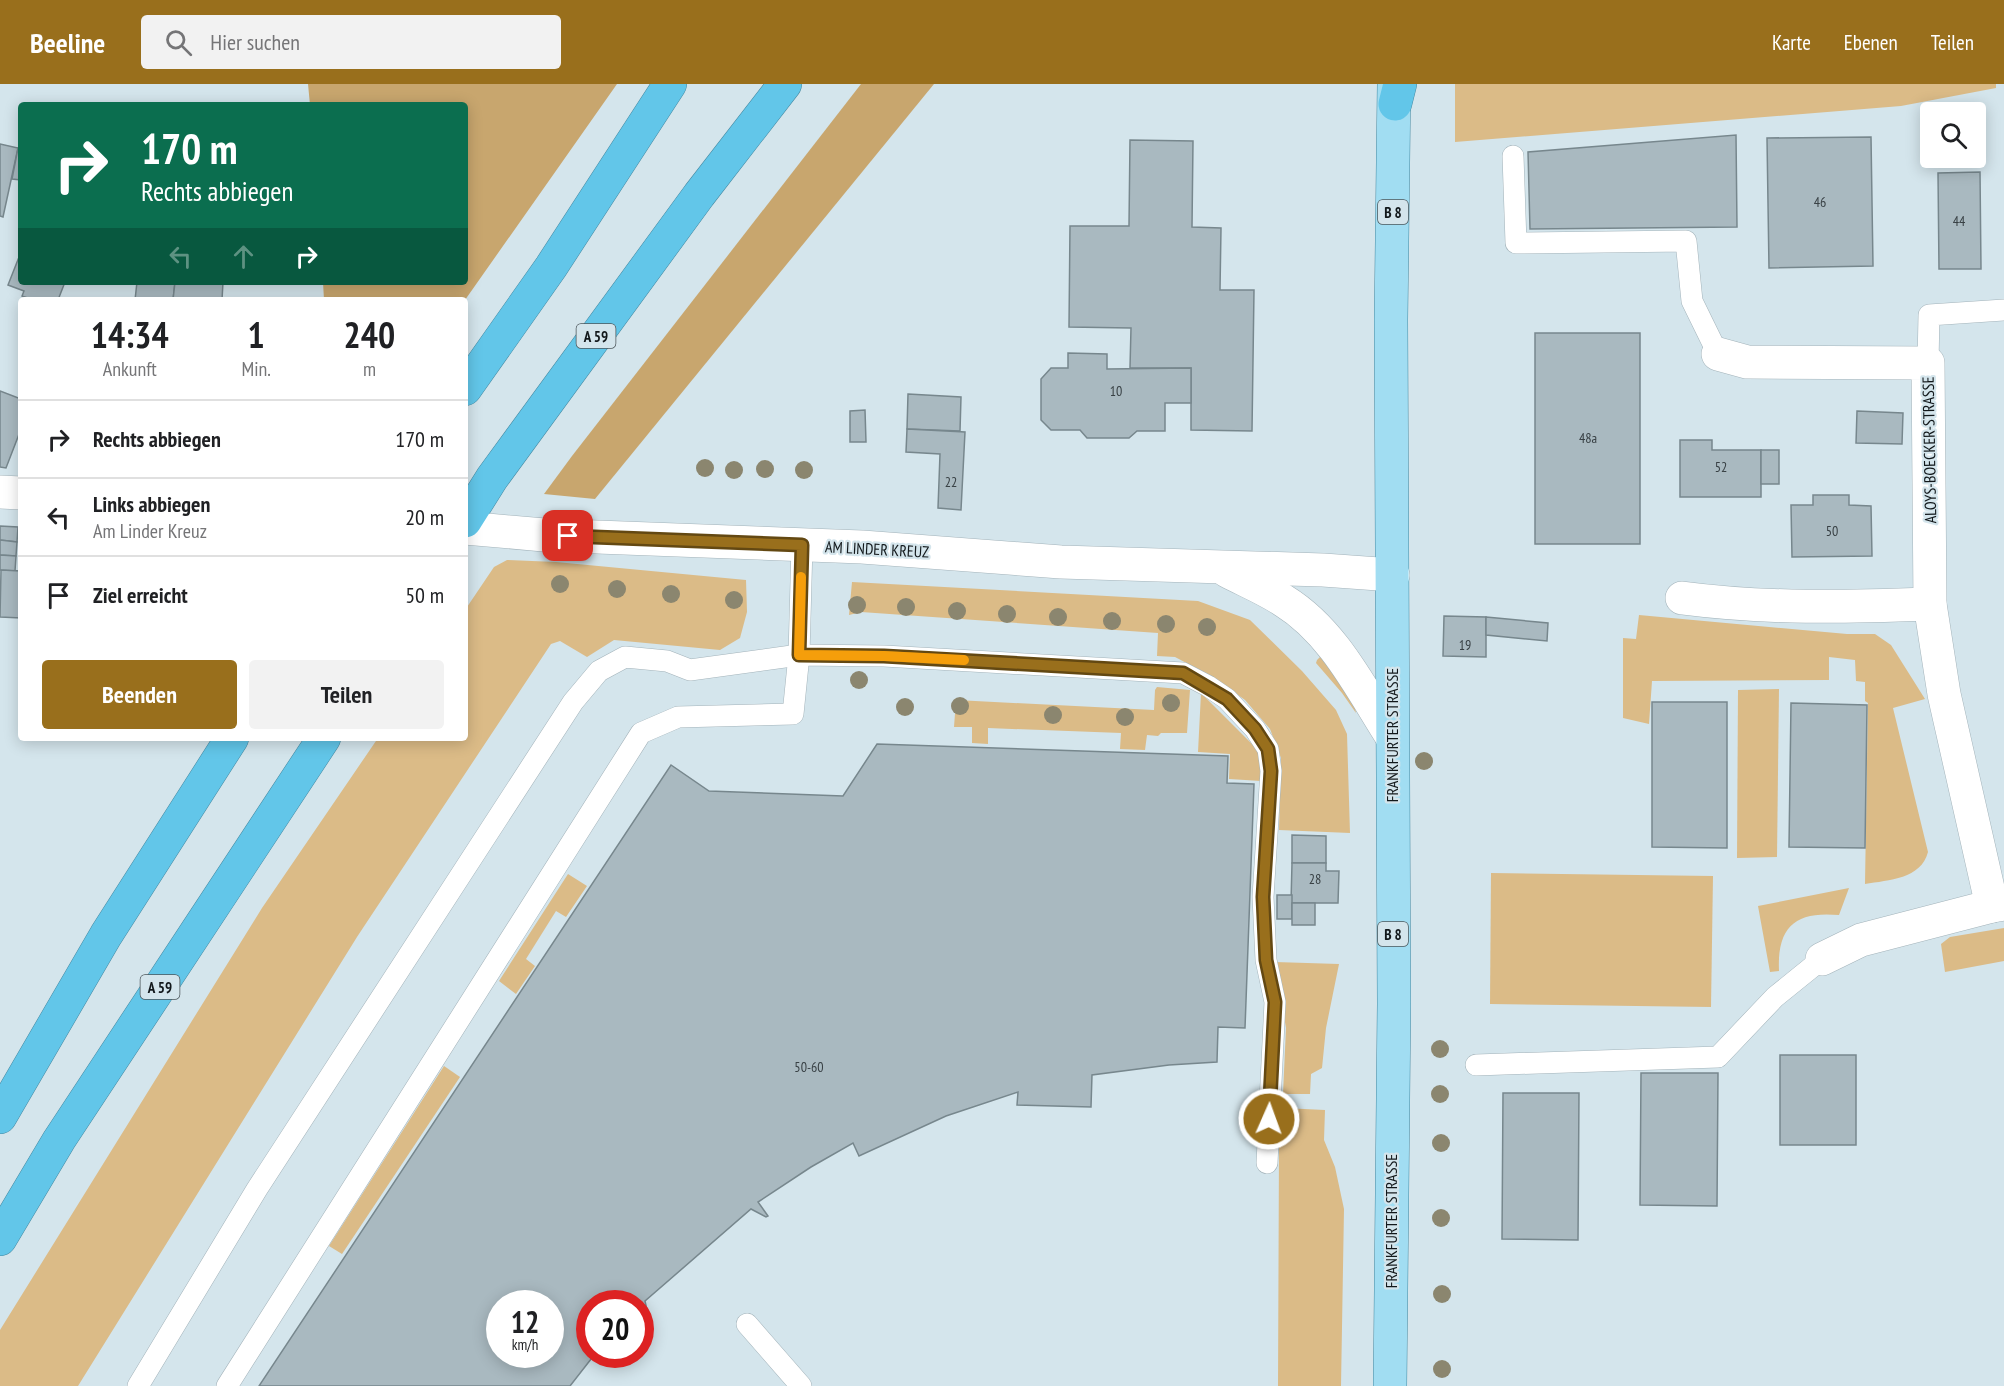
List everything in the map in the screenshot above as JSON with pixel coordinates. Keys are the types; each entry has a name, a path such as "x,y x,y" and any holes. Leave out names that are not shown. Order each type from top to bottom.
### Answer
{"highway":[{"path":"468,385 551,267 670,84"},
{"path":"551,267 695,84"},
{"name":"A 59","path":"468,516 492,478 699,195 785,84"},
{"path":"0,1117 106,935 230,741"},
{"name":"A 59","path":"0,1239 59,1140 322,741"}],"main road":[{"name":"FRANKFURTER STRASSE","path":"1390,1386 1394,1004 1391,320 1396,91"}],"street":[{"name":"ALOYS-BOECKER-STRASSE","path":"1718,354 1747,362 1928,363 1930,604 1944,694 1998,905 1861,940 1822,958"},
{"path":"0,492 18,493"},
{"name":"AM LINDER KREUZ","path":"468,528 556,535 862,547 1060,562 1323,570 1393,575"},
{"name":"AM LINDER KREUZ","path":"1217,566 1285,601 1325,636 1392,737"},
{"path":"1682,598 1721,603 1818,608 1930,604"}],"lane":[{"path":"1513,156 1516,243 1686,241 1692,300 1718,354"},
{"path":"1928,363 1929,315 2004,310"},
{"path":"226,1386 641,733 678,717 793,714 799,655 802,545"},
{"path":"138,1386 256,1189 573,702 599,671 626,657 667,662 690,670 799,655 884,656 1183,673 1227,699 1255,729 1268,749 1271,771 1263,897 1266,960 1275,1002 1267,1163"},
{"path":"1476,1065 1718,1057 1775,997 1822,958"},
{"path":"747,1324 801,1386"}],"shaded area":[{"path":"308,84 617,84 467,297 324,297 323,285 468,285 468,102 310,102"},
{"path":"861,84 934,84 595,499 544,494 572,456"},
{"path":"1455,84 1996,84 1996,88 1901,106 1455,142"},
{"path":"507,560 556,562 746,580 747,612 740,638 720,650 614,640 587,657 560,641 551,644 357,937 78,1386 0,1386 0,1330 262,908 376,741 468,741 468,606 494,567"},
{"path":"852,582 1198,601 1250,620 1302,671 1336,710 1347,734 1350,833 1279,830 1281,758 1270,729 1245,700 1213,677 1175,657 1157,656 1158,633 861,612 849,615"},
{"path":"1639,615 1847,634 1875,634 1891,645 1925,699 1893,708 1928,852 1919,868 1903,877 1865,884 1868,703 1865,701 1865,682 1856,681 1855,660 1829,657 1829,680 1652,681 1649,724 1623,718 1623,638 1636,639"},
{"path":"1325,652 1353,698 1356,713 1316,663"},
{"path":"1157,687 1190,690 1187,733 1147,735 1145,750 1120,749 1121,733 988,728 988,744 972,743 972,727 954,727 956,700 1154,710"},
{"path":"1779,689 1777,857 1737,858 1738,690"},
{"path":"1201,693 1257,749 1261,762 1261,781 1229,779 1230,754 1198,752"},
{"path":"1491,873 1713,876 1711,1007 1490,1004"},
{"path":"568,874 587,886 566,917 556,911 526,959 535,966 516,994 499,981"},
{"path":"1849,888 1839,915 1811,916 1792,925 1781,943 1779,971 1770,972 1758,906"},
{"path":"2004,928 2004,961 1945,972 1941,944 1950,937"},
{"path":"1275,962 1339,964 1326,1028 1322,1068 1311,1074 1310,1094 1283,1094 1286,1028"},
{"path":"444,1066 460,1077 342,1254 329,1246"},
{"path":"1283,1108 1325,1110 1324,1140 1335,1167 1344,1209 1341,1386 1278,1386 1279,1145"}],"building":[{"path":"1736,135 1737,227 1530,229 1528,152"},
{"path":"1871,137 1873,266 1769,268 1767,138"},
{"path":"1130,140 1193,141 1192,227 1221,228 1220,290 1254,290 1252,431 1191,430 1191,368 1130,368 1131,328 1069,327 1070,226 1129,226"},
{"path":"0,144 18,148 3,217 0,216"},
{"path":"18,148 18,180 12,179"},
{"path":"1980,172 1981,269 1939,269 1938,173"},
{"path":"18,260 18,285 64,285 59,297 25,297 22,296 24,291 8,285"},
{"path":"137,285 175,285 173,297 135,297"},
{"path":"175,285 223,285 222,297 173,297"},
{"path":"1535,333 1640,333 1640,544 1535,544"},
{"path":"1068,353 1107,354 1107,369 1191,368 1191,403 1165,403 1165,431 1137,431 1129,438 1087,438 1080,430 1051,430 1041,420 1041,379 1051,368 1068,368"},
{"path":"0,391 18,398 18,437 6,468 0,467"},
{"path":"908,394 961,397 960,431 907,429"},
{"path":"865,410 866,442 850,442 850,411"},
{"path":"1857,411 1903,413 1902,444 1856,443"},
{"path":"907,429 965,432 961,510 938,508 940,454 906,452"},
{"path":"1680,440 1712,440 1712,450 1761,450 1761,497 1680,497"},
{"path":"1761,450 1779,450 1779,484 1761,484"},
{"path":"1813,495 1849,495 1849,505 1871,506 1872,556 1792,557 1791,505 1813,505"},
{"path":"0,526 18,527 17,542 0,540"},
{"path":"0,540 17,542 16,556 0,555"},
{"path":"0,555 16,556 15,571 0,570"},
{"path":"1,570 18,571 18,618 0,617"},
{"path":"1444,616 1486,617 1486,657 1443,656"},
{"path":"1486,617 1548,623 1547,641 1486,635"},
{"path":"1652,702 1727,702 1727,848 1652,847"},
{"path":"1791,703 1867,705 1865,848 1789,847"},
{"path":"877,744 1228,756 1227,783 1254,784 1245,1028 1218,1027 1217,1062 1169,1065 1092,1075 1091,1107 1017,1105 1018,1092 946,1116 859,1156 853,1143 758,1202 768,1216 751,1209 654,1293 654,1290 576,1290 576,1368 584,1368 570,1386 259,1386 671,765 709,791 843,796"},
{"path":"1292,835 1326,836 1326,863 1292,863"},
{"path":"1292,863 1326,863 1326,871 1339,871 1338,903 1291,903"},
{"path":"1277,895 1292,895 1292,919 1277,919"},
{"path":"1292,903 1315,903 1315,925 1292,925"},
{"path":"1780,1055 1856,1055 1856,1145 1780,1145"},
{"path":"1641,1073 1718,1073 1717,1206 1640,1205"},
{"path":"1503,1093 1579,1093 1578,1240 1502,1239"}],"slow traffic":[{"path":"801,577 799,655 964,660"}],"route":[{"path":"568,536 802,545 799,655 884,656 1183,673 1227,699 1255,729 1268,749 1271,771 1263,897 1266,960 1275,1002 1269,1119"}]}
